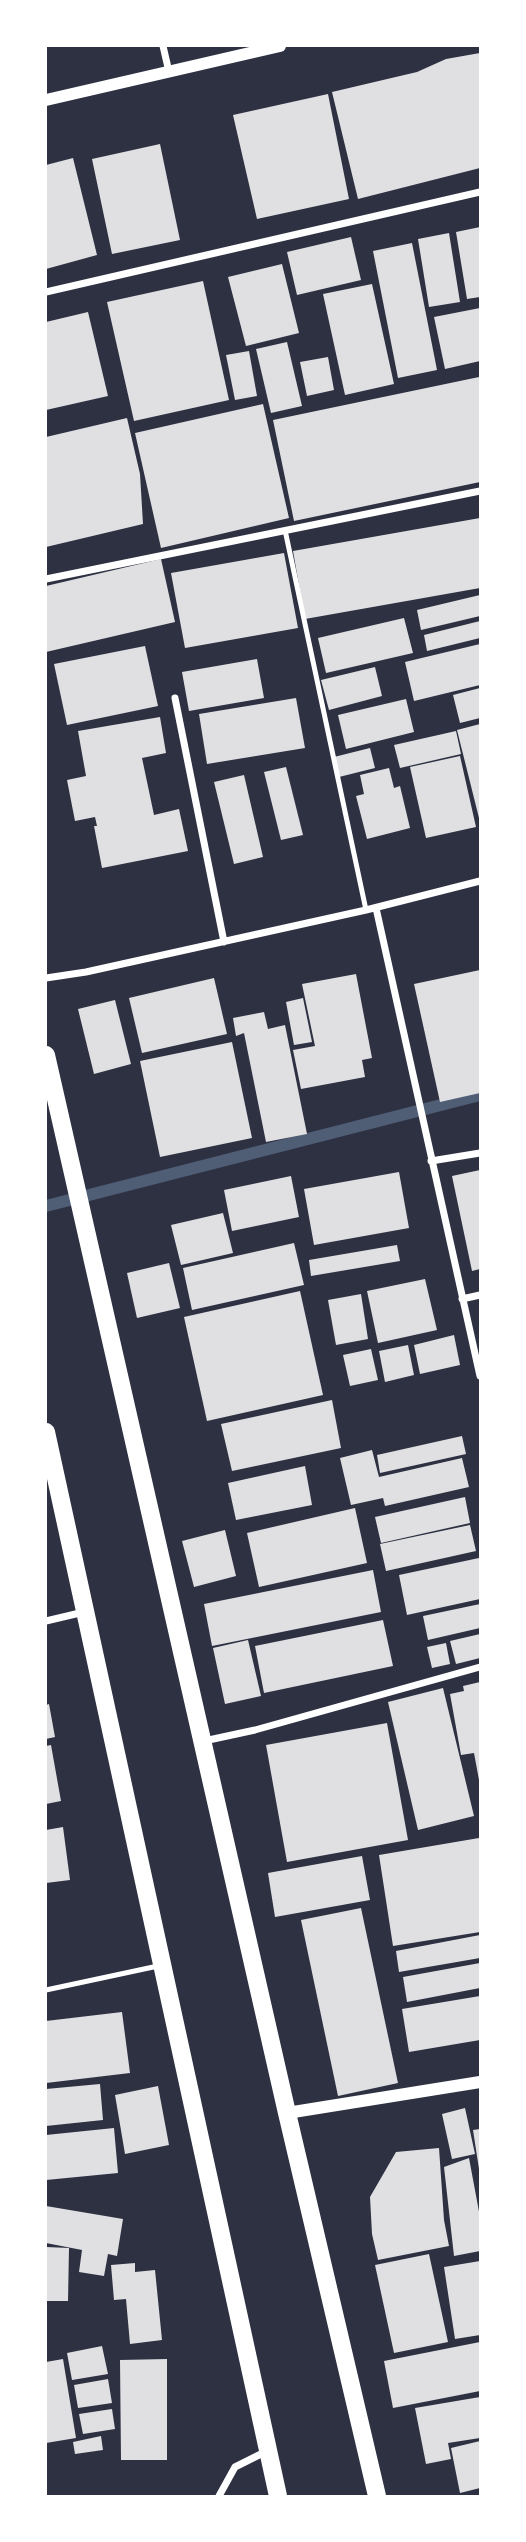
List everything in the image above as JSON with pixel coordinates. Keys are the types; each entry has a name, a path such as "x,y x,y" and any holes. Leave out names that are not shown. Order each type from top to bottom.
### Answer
{"main road":[{"path":"46,1055 377,2497"},
{"path":"46,1432 278,2497"}],"street":[{"path":"163,46 169,72"},
{"path":"46,100 280,46"},
{"path":"46,292 481,192"},
{"path":"46,579 481,491"},
{"path":"175,698 224,942"},
{"path":"46,978 224,942 481,881"},
{"path":"376,908 481,1376"},
{"path":"431,1161 481,1153"},
{"path":"463,1299 481,1296"},
{"path":"46,1621 84,1612"},
{"path":"204,1741 255,1730 481,1667"},
{"path":"287,2113 481,2082"},
{"path":"219,2497 235,2467 268,2451"}],"lane":[{"path":"285,530 366,910"},
{"path":"46,1990 161,1965"}],"building":[{"path":"480,53 480,168 358,199 332,92 417,72 446,59"},
{"path":"328,94 349,199 257,219 233,115"},
{"path":"160,144 180,240 112,254 92,159"},
{"path":"73,158 97,255 46,269 46,165"},
{"path":"480,227 480,297 467,299 456,232"},
{"path":"449,233 460,302 429,307 418,239"},
{"path":"351,237 361,280 297,295 287,252"},
{"path":"412,243 437,370 398,378 373,251"},
{"path":"282,264 299,333 246,346 228,277"},
{"path":"203,281 229,400 134,421 107,302"},
{"path":"372,284 394,384 345,395 323,294"},
{"path":"480,308 480,361 445,369 434,317"},
{"path":"88,312 108,396 46,410 46,322"},
{"path":"287,342 302,406 271,413 256,349"},
{"path":"249,351 257,396 235,400 226,355"},
{"path":"328,357 334,390 307,396 300,362"},
{"path":"480,377 480,482 294,521 273,420"},
{"path":"263,404 289,518 161,548 135,433"},
{"path":"127,418 140,474 143,524 46,547 46,437"},
{"path":"480,518 480,588 305,619 293,551"},
{"path":"284,553 298,628 185,648 171,573"},
{"path":"161,559 175,622 46,652 46,586"},
{"path":"480,595 480,616 421,630 417,610"},
{"path":"404,618 413,653 326,673 318,638"},
{"path":"480,621 480,638 427,651 424,635"},
{"path":"480,644 480,685 414,701 405,662"},
{"path":"145,646 158,706 67,725 54,664"},
{"path":"257,659 264,698 189,711 182,672"},
{"path":"375,667 382,696 329,710 321,680"},
{"path":"480,688 480,718 460,723 453,695"},
{"path":"296,698 305,748 207,764 199,714"},
{"path":"406,699 414,732 346,749 338,715"},
{"path":"160,717 166,753 142,758 154,815 179,809 188,851 102,868 94,826 97,826 95,817 75,821 67,780 86,776 78,731"},
{"path":"480,724 480,822 457,730"},
{"path":"456,731 461,754 400,768 394,745"},
{"path":"370,748 375,768 339,777 334,757"},
{"path":"460,756 476,827 426,838 410,767"},
{"path":"286,767 303,835 281,840 264,772"},
{"path":"389,768 394,788 400,786 410,828 367,839 356,796 364,794 360,775"},
{"path":"244,775 263,857 234,864 214,782"},
{"path":"480,970 480,1093 440,1102 414,984"},
{"path":"356,974 372,1058 362,1060 365,1077 301,1089 293,1050 315,1046 302,984"},
{"path":"214,978 227,1034 142,1053 129,998"},
{"path":"303,998 312,1042 294,1045 286,1002"},
{"path":"115,1000 131,1064 94,1074 78,1009"},
{"path":"264,1012 268,1029 285,1025 307,1134 266,1142 244,1033 236,1036 233,1018"},
{"path":"232,1042 252,1138 160,1157 140,1061"},
{"path":"480,1170 480,1269 472,1271 452,1176"},
{"path":"399,1172 409,1228 314,1245 304,1189"},
{"path":"291,1176 299,1217 232,1231 224,1190"},
{"path":"223,1213 233,1253 181,1265 171,1225"},
{"path":"294,1243 304,1285 192,1310 183,1268"},
{"path":"397,1245 400,1261 311,1276 309,1260"},
{"path":"169,1263 180,1308 137,1318 127,1273"},
{"path":"425,1279 437,1330 378,1343 367,1291"},
{"path":"300,1291 323,1395 207,1421 184,1317"},
{"path":"361,1294 368,1339 336,1345 328,1300"},
{"path":"454,1335 460,1365 420,1374 414,1345"},
{"path":"408,1345 414,1375 385,1382 379,1351"},
{"path":"371,1349 378,1380 350,1386 343,1355"},
{"path":"332,1400 341,1448 232,1471 221,1424"},
{"path":"462,1436 466,1454 380,1473 377,1455"},
{"path":"372,1450 379,1477 462,1458 469,1487 385,1506 383,1498 351,1505 340,1458"},
{"path":"305,1466 312,1505 236,1520 228,1483"},
{"path":"465,1497 470,1523 381,1543 375,1517"},
{"path":"355,1508 367,1563 259,1587 247,1533"},
{"path":"470,1525 476,1551 386,1571 380,1544"},
{"path":"225,1530 236,1576 194,1587 182,1541"},
{"path":"479,1558 480,1599 407,1615 399,1575"},
{"path":"373,1570 381,1612 212,1646 204,1604"},
{"path":"480,1604 480,1628 428,1640 423,1616"},
{"path":"383,1620 393,1666 264,1693 255,1646"},
{"path":"480,1634 480,1658 456,1664 450,1641"},
{"path":"248,1640 261,1696 225,1704 213,1648"},
{"path":"446,1643 450,1664 432,1668 427,1647"},
{"path":"480,1682 479,1780 474,1753 461,1755 450,1694 464,1691 463,1686"},
{"path":"443,1688 474,1816 418,1830 388,1702"},
{"path":"49,1704 55,1737 46,1739 46,1705"},
{"path":"387,1723 408,1840 287,1862 266,1745"},
{"path":"51,1745 61,1801 46,1804 46,1746"},
{"path":"63,1827 70,1880 46,1883 46,1830"},
{"path":"479,1838 480,1932 393,1946 379,1855"},
{"path":"362,1856 370,1900 275,1917 268,1873"},
{"path":"361,1908 398,2083 338,2096 301,1920"},
{"path":"480,1935 480,1958 399,1972 396,1951"},
{"path":"480,1963 480,1988 407,2002 403,1977"},
{"path":"480,1996 480,2040 409,2052 402,2009"},
{"path":"122,2012 130,2073 46,2083 46,2021"},
{"path":"100,2084 103,2120 46,2126 46,2089"},
{"path":"158,2086 169,2145 125,2154 115,2095"},
{"path":"465,2108 475,2154 452,2159 442,2114"},
{"path":"114,2128 118,2173 46,2180 46,2135"},
{"path":"480,2129 480,2169 479,2169 473,2130"},
{"path":"439,2148 444,2220 449,2246 378,2260 372,2234 370,2197 396,2152"},
{"path":"469,2158 480,2217 480,2251 454,2256 444,2167"},
{"path":"46,2206 123,2219 117,2256 108,2254 104,2276 79,2272 82,2250 46,2243"},
{"path":"46,2247 69,2248 68,2301 46,2301"},
{"path":"429,2254 448,2342 394,2353 375,2265"},
{"path":"480,2261 480,2335 455,2339 444,2267"},
{"path":"135,2263 135,2272 155,2270 162,2340 130,2344 126,2299 114,2300 111,2265"},
{"path":"480,2342 480,2391 393,2408 384,2361"},
{"path":"102,2346 108,2374 72,2380 67,2353"},
{"path":"63,2359 76,2438 46,2443 46,2362"},
{"path":"167,2359 167,2460 121,2460 120,2360"},
{"path":"108,2379 112,2403 78,2408 74,2385"},
{"path":"480,2397 480,2438 448,2443 451,2459 426,2464 415,2408"},
{"path":"112,2409 115,2429 83,2434 79,2414"},
{"path":"101,2436 103,2450 75,2454 73,2442"},
{"path":"480,2441 480,2488 460,2493 451,2448"}],"waterway":[{"path":"46,1206 480,1095"}]}
